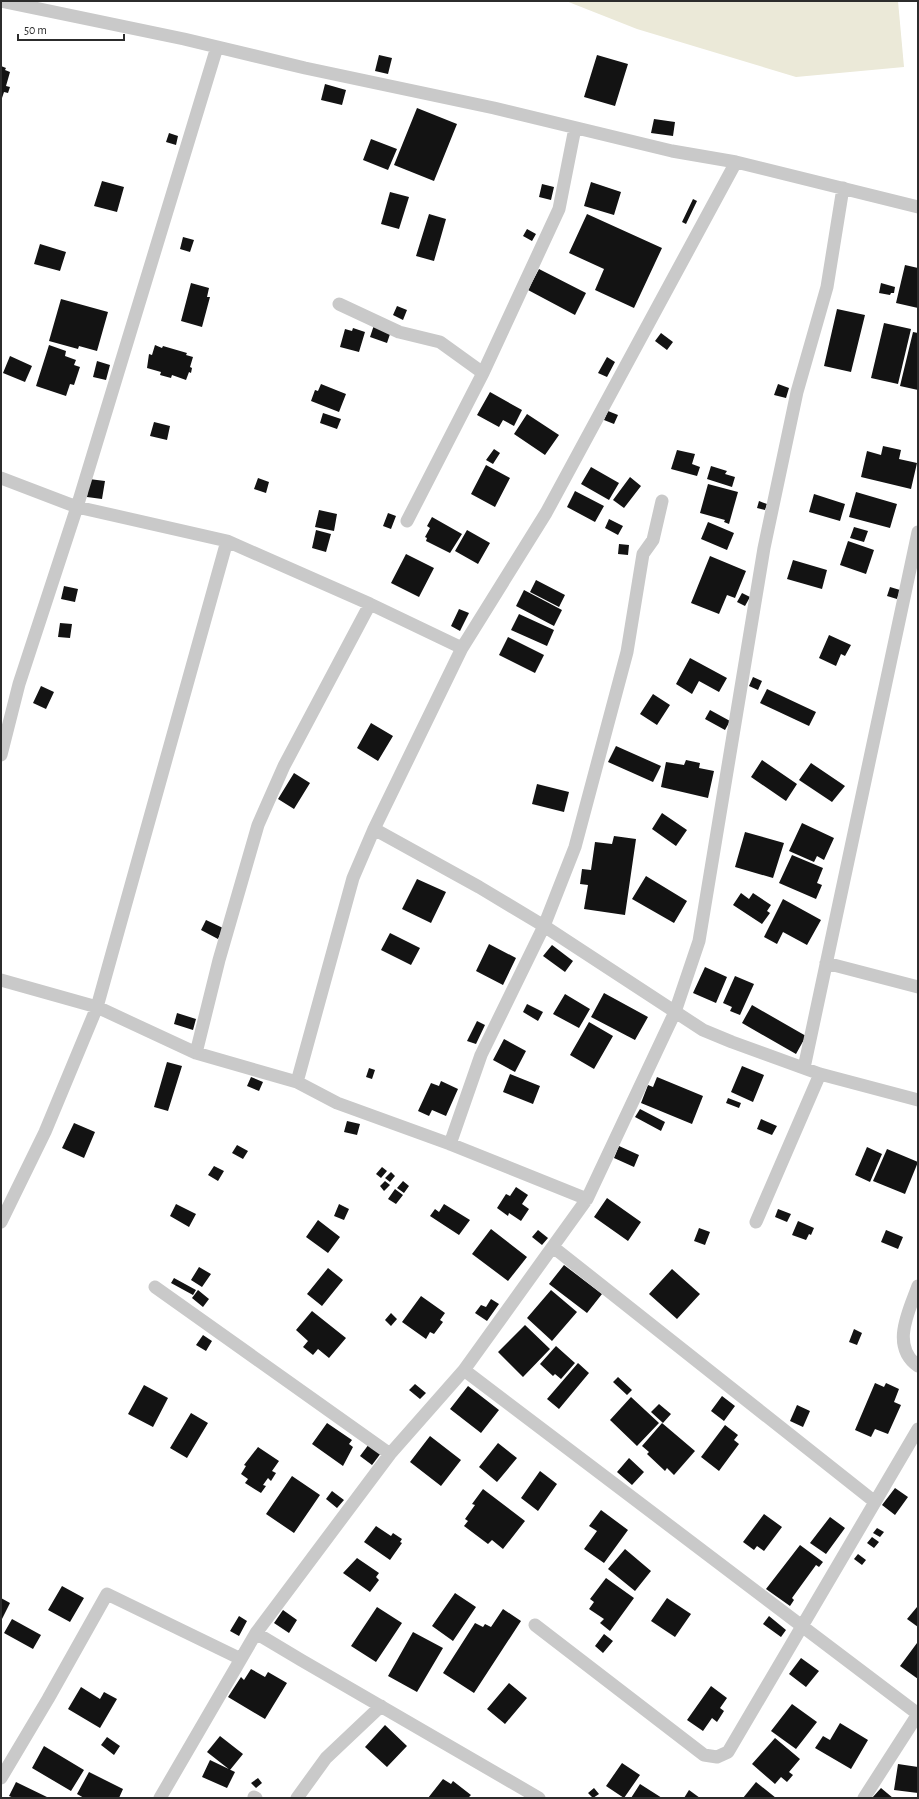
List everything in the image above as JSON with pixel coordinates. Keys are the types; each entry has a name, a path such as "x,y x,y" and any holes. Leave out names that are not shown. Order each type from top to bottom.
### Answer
{"street":[{"path":"1,1 494,108 672,151 736,162 918,207"},
{"path":"1,755 19,684 77,506 216,47"},
{"path":"407,521 483,373 559,209 576,128"},
{"path":"297,1082 353,878 374,829 462,648 546,513 736,162"},
{"path":"160,1798 256,1633 390,1454 464,1370 587,1198 675,1012 699,941 764,548 797,392 827,287 843,188"},
{"path":"339,304 399,332 440,342 483,373"},
{"path":"1,478 77,506 227,541 370,604 462,648"},
{"path":"450,1144 481,1054 544,926 575,847 627,652 643,554 653,540 662,501"},
{"path":"804,1068 826,962 913,584 918,532"},
{"path":"1,1222 45,1132 97,1007 227,541"},
{"path":"196,1053 219,960 258,825 284,766 370,604"},
{"path":"374,829 479,887 544,926 703,1030 820,1074 918,1100"},
{"path":"826,962 918,988"},
{"path":"1,980 97,1007 196,1053 297,1082 338,1103 450,1144 587,1198"},
{"path":"756,1222 820,1074"},
{"path":"553,1247 875,1502"},
{"path":"918,1286 902,1330 904,1349 918,1366"},
{"path":"155,1287 390,1454"},
{"path":"464,1370 918,1714 864,1798"},
{"path":"535,1625 704,1755 717,1757 728,1752 918,1429"},
{"path":"1,1778 48,1699 107,1594 241,1659"},
{"path":"256,1633 539,1798"},
{"path":"297,1798 326,1758 380,1706"}],"shaded area":[{"path":"566,1 898,1 904,67 796,77 637,29"}],"building":[{"path":"379,55 392,58 388,74 375,71"},
{"path":"597,55 628,64 615,106 584,97"},
{"path":"1,66 10,72 6,86 10,87 8,93 4,92 2,98 1,98"},
{"path":"325,84 346,90 342,105 321,100"},
{"path":"417,108 457,124 434,181 394,165"},
{"path":"654,119 675,122 673,136 651,133"},
{"path":"169,133 178,136 176,145 166,142"},
{"path":"371,139 397,149 388,170 363,160"},
{"path":"102,181 124,187 117,212 94,206"},
{"path":"591,182 621,192 614,215 584,206"},
{"path":"542,184 554,187 551,200 539,197"},
{"path":"390,192 409,197 399,229 381,224"},
{"path":"693,199 697,201 686,224 682,222"},
{"path":"429,214 446,219 434,261 416,256"},
{"path":"587,214 662,248 634,308 595,290 604,269 569,253"},
{"path":"527,229 536,234 532,241 523,236"},
{"path":"183,237 194,240 190,252 180,249"},
{"path":"40,244 66,252 60,271 34,264"},
{"path":"905,265 918,268 918,308 896,303"},
{"path":"539,269 586,293 575,315 528,290"},
{"path":"191,283 209,288 207,297 210,297 202,327 181,321"},
{"path":"881,283 895,287 894,293 891,293 890,295 879,293"},
{"path":"61,299 108,312 97,351 79,346 78,349 49,341"},
{"path":"397,306 407,310 403,320 393,315"},
{"path":"837,309 865,315 851,372 824,366"},
{"path":"884,323 911,329 898,384 871,378"},
{"path":"374,325 391,331 387,343 370,337"},
{"path":"353,328 365,332 359,352 340,347 345,329 352,331"},
{"path":"913,332 918,333 918,390 900,386"},
{"path":"661,333 673,342 667,350 655,341"},
{"path":"49,345 66,351 65,356 76,360 74,365 80,367 74,385 70,384 66,396 36,386"},
{"path":"155,345 162,348 163,346 187,353 186,355 193,357 190,367 192,368 191,373 189,372 186,380 172,375 171,378 160,375 161,372 147,368 149,354 152,355"},
{"path":"10,356 32,366 25,382 3,373"},
{"path":"607,357 615,362 607,377 598,373"},
{"path":"97,361 110,365 106,380 93,377"},
{"path":"321,384 346,394 339,412 311,401 315,390 318,391"},
{"path":"778,384 789,388 786,398 774,395"},
{"path":"490,392 522,410 514,426 503,420 499,427 477,415"},
{"path":"608,411 618,415 614,424 604,420"},
{"path":"323,413 341,419 337,429 320,423"},
{"path":"527,414 559,435 545,455 514,434"},
{"path":"154,422 170,426 167,440 150,436"},
{"path":"883,446 901,450 899,459 917,463 911,489 861,477 867,451 881,455"},
{"path":"494,449 500,453 493,464 486,460"},
{"path":"677,450 695,454 692,464 700,467 697,476 671,469"},
{"path":"486,465 510,478 495,507 471,494"},
{"path":"711,466 727,471 725,474 735,477 732,487 707,479"},
{"path":"591,467 619,483 609,500 581,484"},
{"path":"630,477 641,486 624,508 613,500"},
{"path":"258,478 269,482 266,493 254,489"},
{"path":"89,479 105,481 102,499 87,497"},
{"path":"708,484 738,492 729,524 724,522 725,520 700,513"},
{"path":"575,491 604,506 595,522 567,507"},
{"path":"856,492 897,504 890,528 849,517"},
{"path":"814,494 845,504 840,521 809,512"},
{"path":"759,501 767,504 765,510 757,508"},
{"path":"319,510 337,514 334,531 315,527"},
{"path":"388,513 396,516 391,529 383,526"},
{"path":"432,517 462,534 450,553 426,541 427,538 425,537 430,528 427,526"},
{"path":"609,519 623,526 618,535 605,528"},
{"path":"708,522 734,533 727,550 701,539"},
{"path":"854,527 868,531 864,542 850,538"},
{"path":"316,530 331,534 326,552 312,548"},
{"path":"467,530 490,543 478,564 455,551"},
{"path":"848,541 874,550 866,574 840,565"},
{"path":"619,544 629,545 628,555 618,554"},
{"path":"406,554 434,568 419,597 391,583"},
{"path":"710,556 746,571 735,598 727,595 719,614 691,603"},
{"path":"793,560 827,570 822,589 787,579"},
{"path":"536,580 565,595 559,607 530,592"},
{"path":"64,586 78,589 75,602 61,599"},
{"path":"890,587 900,590 897,599 887,596"},
{"path":"524,590 562,610 554,626 516,606"},
{"path":"742,593 750,597 745,606 737,602"},
{"path":"459,609 469,613 460,631 451,626"},
{"path":"519,614 554,630 547,646 511,630"},
{"path":"60,623 72,624 70,638 58,637"},
{"path":"829,635 851,645 845,656 841,654 836,666 819,658"},
{"path":"508,637 544,655 535,673 499,655"},
{"path":"690,658 727,678 719,692 699,681 692,694 676,684"},
{"path":"753,677 762,681 758,690 749,686"},
{"path":"41,686 54,692 46,709 33,703"},
{"path":"767,689 816,712 809,726 760,703"},
{"path":"653,694 670,705 657,725 640,714"},
{"path":"710,710 730,721 725,730 705,719"},
{"path":"371,723 393,736 378,761 357,748"},
{"path":"616,746 661,766 653,782 608,762"},
{"path":"686,760 700,763 699,768 714,771 708,798 661,787 666,762 684,765"},
{"path":"762,760 797,784 786,801 751,777"},
{"path":"811,763 845,786 832,802 799,780"},
{"path":"294,773 310,783 294,809 278,799"},
{"path":"537,784 569,792 564,812 532,804"},
{"path":"662,813 687,830 676,846 652,829"},
{"path":"802,823 834,838 824,860 817,856 814,862 789,851"},
{"path":"745,832 784,843 773,878 735,867"},
{"path":"614,836 636,839 625,915 584,909 588,885 580,884 582,869 591,870 595,842 612,844"},
{"path":"792,855 823,868 817,883 822,885 816,899 779,883"},
{"path":"646,876 687,901 674,923 632,899"},
{"path":"417,879 446,892 431,923 402,909"},
{"path":"741,893 749,899 753,893 771,905 767,911 770,913 762,924 733,905"},
{"path":"783,899 821,920 807,945 783,932 777,944 764,937"},
{"path":"206,920 223,928 218,939 201,930"},
{"path":"390,933 420,948 411,965 381,950"},
{"path":"489,944 516,958 503,985 476,971"},
{"path":"552,945 573,961 565,972 543,956"},
{"path":"705,967 727,977 716,1003 693,993"},
{"path":"735,976 754,984 740,1015 730,1011 732,1007 723,1003"},
{"path":"604,993 648,1017 635,1040 591,1017"},
{"path":"565,994 590,1009 579,1028 553,1014"},
{"path":"527,1004 543,1012 538,1021 523,1012"},
{"path":"752,1005 806,1036 796,1054 742,1023"},
{"path":"177,1013 196,1019 193,1030 174,1024"},
{"path":"477,1021 485,1025 476,1044 467,1041"},
{"path":"589,1022 613,1036 594,1069 570,1055"},
{"path":"504,1039 526,1051 515,1072 493,1060"},
{"path":"167,1062 182,1066 168,1111 154,1107"},
{"path":"742,1066 764,1075 753,1102 731,1092"},
{"path":"369,1068 375,1070 372,1079 366,1077"},
{"path":"510,1074 540,1086 533,1104 503,1092"},
{"path":"251,1077 263,1082 259,1091 247,1086"},
{"path":"657,1077 703,1096 692,1124 641,1103 648,1085 653,1087"},
{"path":"441,1081 458,1089 446,1116 432,1110 429,1116 418,1111 431,1083 439,1086"},
{"path":"728,1098 741,1103 739,1108 726,1103"},
{"path":"640,1109 665,1122 661,1131 635,1117"},
{"path":"761,1119 777,1126 772,1135 757,1129"},
{"path":"347,1121 360,1124 357,1135 344,1132"},
{"path":"74,1123 95,1132 84,1158 62,1148"},
{"path":"237,1145 248,1151 243,1159 232,1153"},
{"path":"619,1146 639,1155 634,1167 614,1158"},
{"path":"867,1147 882,1154 870,1182 855,1175"},
{"path":"887,1149 918,1162 905,1194 873,1181"},
{"path":"214,1166 224,1171 218,1181 208,1175"},
{"path":"382,1167 387,1171 381,1178 376,1174"},
{"path":"391,1172 395,1176 390,1182 385,1178"},
{"path":"385,1181 390,1185 384,1191 380,1186"},
{"path":"403,1181 409,1186 404,1193 397,1188"},
{"path":"516,1187 528,1195 522,1204 529,1209 521,1221 509,1213 508,1216 497,1208 506,1194 510,1196"},
{"path":"395,1189 403,1195 396,1204 388,1199"},
{"path":"607,1198 641,1222 628,1241 594,1217"},
{"path":"176,1204 196,1214 189,1227 170,1216"},
{"path":"339,1204 349,1209 344,1220 334,1216"},
{"path":"444,1204 470,1220 459,1235 430,1216 435,1209 439,1212"},
{"path":"778,1209 791,1214 787,1222 775,1217"},
{"path":"318,1220 340,1237 328,1253 306,1237"},
{"path":"798,1221 814,1228 811,1235 809,1234 806,1240 792,1235"},
{"path":"699,1228 710,1232 705,1245 694,1241"},
{"path":"491,1229 527,1257 508,1281 472,1254"},
{"path":"538,1230 548,1238 542,1245 532,1237"},
{"path":"886,1230 903,1237 898,1249 881,1242"},
{"path":"564,1265 602,1294 587,1313 549,1284"},
{"path":"199,1267 211,1274 202,1287 191,1280"},
{"path":"328,1268 343,1280 322,1306 307,1294"},
{"path":"672,1269 700,1294 677,1319 649,1294"},
{"path":"174,1278 196,1290 193,1295 171,1283"},
{"path":"198,1290 209,1299 203,1307 192,1298"},
{"path":"551,1290 577,1312 552,1341 527,1318"},
{"path":"421,1296 445,1313 440,1320 443,1322 434,1334 430,1332 426,1339 402,1322"},
{"path":"491,1299 499,1304 487,1321 475,1313 481,1305 486,1307"},
{"path":"312,1311 346,1338 329,1358 318,1349 313,1355 303,1347 308,1341 296,1330"},
{"path":"391,1313 397,1319 391,1326 385,1320"},
{"path":"525,1325 550,1349 523,1377 498,1352"},
{"path":"854,1329 862,1333 857,1345 849,1342"},
{"path":"203,1335 212,1341 206,1351 196,1345"},
{"path":"556,1346 575,1363 561,1379 555,1374 553,1376 540,1364"},
{"path":"578,1363 589,1373 559,1409 547,1399"},
{"path":"618,1377 632,1390 627,1395 613,1382"},
{"path":"875,1383 884,1387 886,1383 899,1389 894,1402 901,1405 888,1434 875,1429 871,1437 855,1430"},
{"path":"415,1384 426,1393 420,1399 409,1390"},
{"path":"144,1385 168,1398 153,1427 128,1414"},
{"path":"468,1386 499,1410 481,1433 450,1409"},
{"path":"722,1396 735,1406 724,1421 711,1411"},
{"path":"631,1397 659,1423 637,1446 610,1420"},
{"path":"659,1404 671,1414 663,1423 651,1412"},
{"path":"797,1405 810,1411 803,1427 790,1421"},
{"path":"191,1413 208,1423 187,1458 170,1448"},
{"path":"327,1423 352,1440 349,1444 353,1447 343,1466 312,1444"},
{"path":"662,1423 695,1451 674,1475 667,1468 665,1471 647,1454 649,1452 642,1446"},
{"path":"725,1425 738,1435 734,1440 739,1444 719,1471 701,1457"},
{"path":"430,1436 461,1460 441,1486 410,1462"},
{"path":"498,1443 517,1458 497,1482 479,1467"},
{"path":"369,1444 381,1453 372,1465 360,1456"},
{"path":"258,1447 279,1461 272,1471 276,1473 271,1481 268,1478 263,1485 266,1486 261,1493 245,1483 248,1479 241,1474 246,1466 244,1465"},
{"path":"629,1458 644,1472 632,1485 617,1472"},
{"path":"540,1471 557,1484 538,1511 521,1498"},
{"path":"292,1476 320,1495 294,1533 266,1514"},
{"path":"895,1488 908,1497 895,1515 882,1505"},
{"path":"483,1489 525,1521 503,1549 492,1540 488,1544 464,1526 468,1521 465,1519 475,1505 472,1504"},
{"path":"332,1491 344,1500 337,1508 326,1499"},
{"path":"601,1510 628,1530 604,1563 584,1549 597,1531 589,1526"},
{"path":"764,1514 782,1527 764,1551 757,1546 754,1550 743,1542"},
{"path":"830,1517 845,1528 826,1554 810,1543"},
{"path":"376,1526 391,1536 393,1533 402,1539 400,1542 402,1543 390,1560 364,1542"},
{"path":"877,1528 884,1532 880,1537 873,1533"},
{"path":"872,1537 879,1542 874,1548 867,1543"},
{"path":"800,1545 823,1562 819,1567 816,1565 792,1598 794,1600 790,1606 766,1589"},
{"path":"625,1549 651,1571 635,1591 608,1569"},
{"path":"858,1554 866,1560 862,1565 854,1559"},
{"path":"357,1558 379,1573 376,1577 379,1580 370,1592 343,1573"},
{"path":"606,1578 634,1598 610,1631 600,1623 604,1619 589,1609 594,1602 590,1599"},
{"path":"62,1586 84,1598 70,1622 48,1610"},
{"path":"455,1593 476,1607 453,1641 432,1626"},
{"path":"1,1598 10,1603 1,1621"},
{"path":"667,1598 691,1614 675,1637 651,1621"},
{"path":"377,1607 402,1623 376,1662 351,1646"},
{"path":"918,1607 918,1627 907,1619"},
{"path":"503,1609 521,1621 474,1693 443,1673 475,1623 483,1627 485,1624 491,1627"},
{"path":"283,1610 297,1620 289,1633 274,1623"},
{"path":"239,1616 247,1621 239,1636 230,1631"},
{"path":"769,1616 786,1630 781,1637 763,1624"},
{"path":"12,1619 41,1635 33,1649 4,1633"},
{"path":"413,1632 443,1648 417,1692 388,1676"},
{"path":"604,1634 613,1641 603,1653 595,1646"},
{"path":"917,1643 918,1644 918,1679 900,1666"},
{"path":"801,1658 819,1671 806,1687 789,1674"},
{"path":"251,1669 265,1677 268,1672 287,1683 265,1719 228,1697 241,1677 244,1680"},
{"path":"509,1683 527,1698 505,1724 487,1709"},
{"path":"711,1686 727,1698 720,1708 724,1711 717,1722 712,1718 703,1731 687,1720"},
{"path":"81,1687 100,1699 104,1692 117,1699 100,1728 68,1709"},
{"path":"792,1704 817,1722 796,1749 771,1731"},
{"path":"840,1723 868,1740 851,1769 815,1748 823,1736 830,1740"},
{"path":"385,1725 407,1746 387,1767 365,1747"},
{"path":"220,1736 243,1754 230,1770 207,1752"},
{"path":"107,1737 120,1746 114,1755 101,1745"},
{"path":"775,1738 800,1759 789,1772 793,1775 787,1782 781,1777 775,1784 752,1764"},
{"path":"44,1746 84,1770 71,1791 32,1768"},
{"path":"210,1760 235,1772 227,1788 202,1777"},
{"path":"622,1763 640,1775 624,1798 606,1786"},
{"path":"898,1764 918,1767 918,1793 894,1790"},
{"path":"89,1772 123,1789 119,1798 84,1798 77,1794"},
{"path":"258,1778 262,1783 256,1788 251,1783"},
{"path":"443,1779 451,1784 453,1781 471,1795 468,1798 428,1798"},
{"path":"16,1782 49,1798 14,1798 9,1796"},
{"path":"756,1782 776,1798 743,1798"},
{"path":"640,1784 662,1798 631,1798"},
{"path":"594,1788 599,1794 593,1798 588,1793"},
{"path":"881,1788 893,1798 872,1798"},
{"path":"689,1790 700,1798 684,1798"}]}
